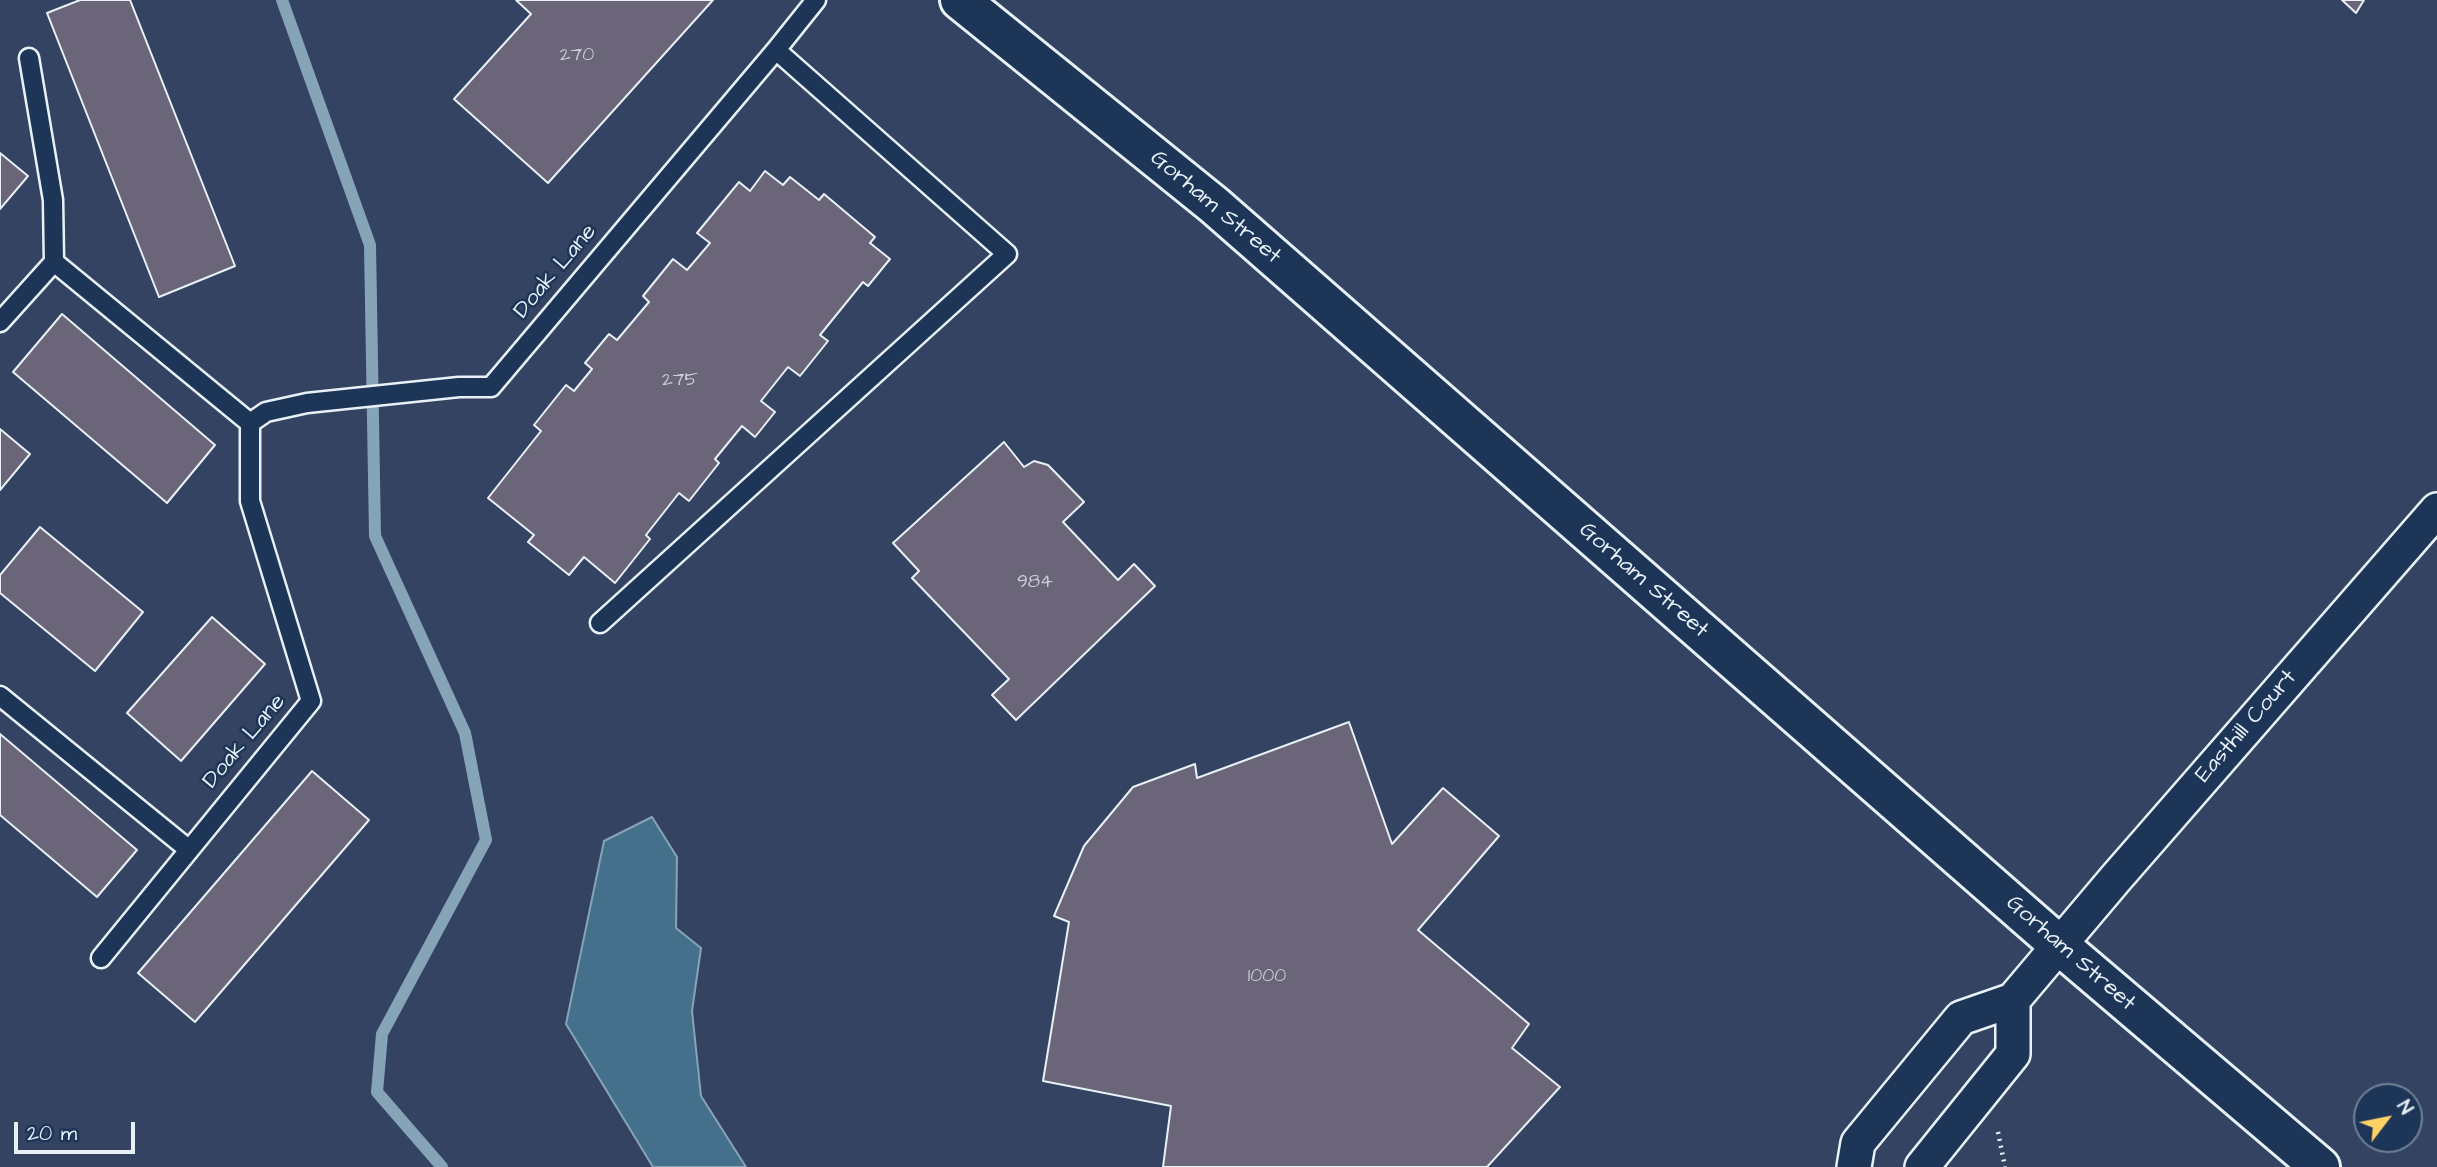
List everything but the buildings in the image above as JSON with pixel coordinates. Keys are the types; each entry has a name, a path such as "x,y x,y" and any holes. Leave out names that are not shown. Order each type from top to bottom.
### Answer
{"main road":[{"name":"Gorham Street","path":"960,0 1214,205 2059,945 2320,1167"}],"street":[{"name":"Easthill Court","path":"2013,1000 2437,510"},
{"path":"1854,1167 1858,1143 1961,1018 2013,1000 2013,1054 1922,1167"}],"lane":[{"name":"Doak Lane","path":"188,849 311,701 250,501 250,423 266,412 307,403 459,387 491,387 816,0"},
{"path":"600,623 1007,254 776,50"},
{"path":"0,322 54,261 53,200 29,58"},
{"path":"54,261 250,423"},
{"path":"0,696 188,849 101,958"}],"water":[{"path":"652,817 677,857 676,928 701,948 692,1011 701,1096 746,1167 653,1167 566,1024 604,841"}],"waterway":[{"path":"282,0 370,245 375,536 465,733 486,840 382,1034 377,1092 442,1167"}]}
